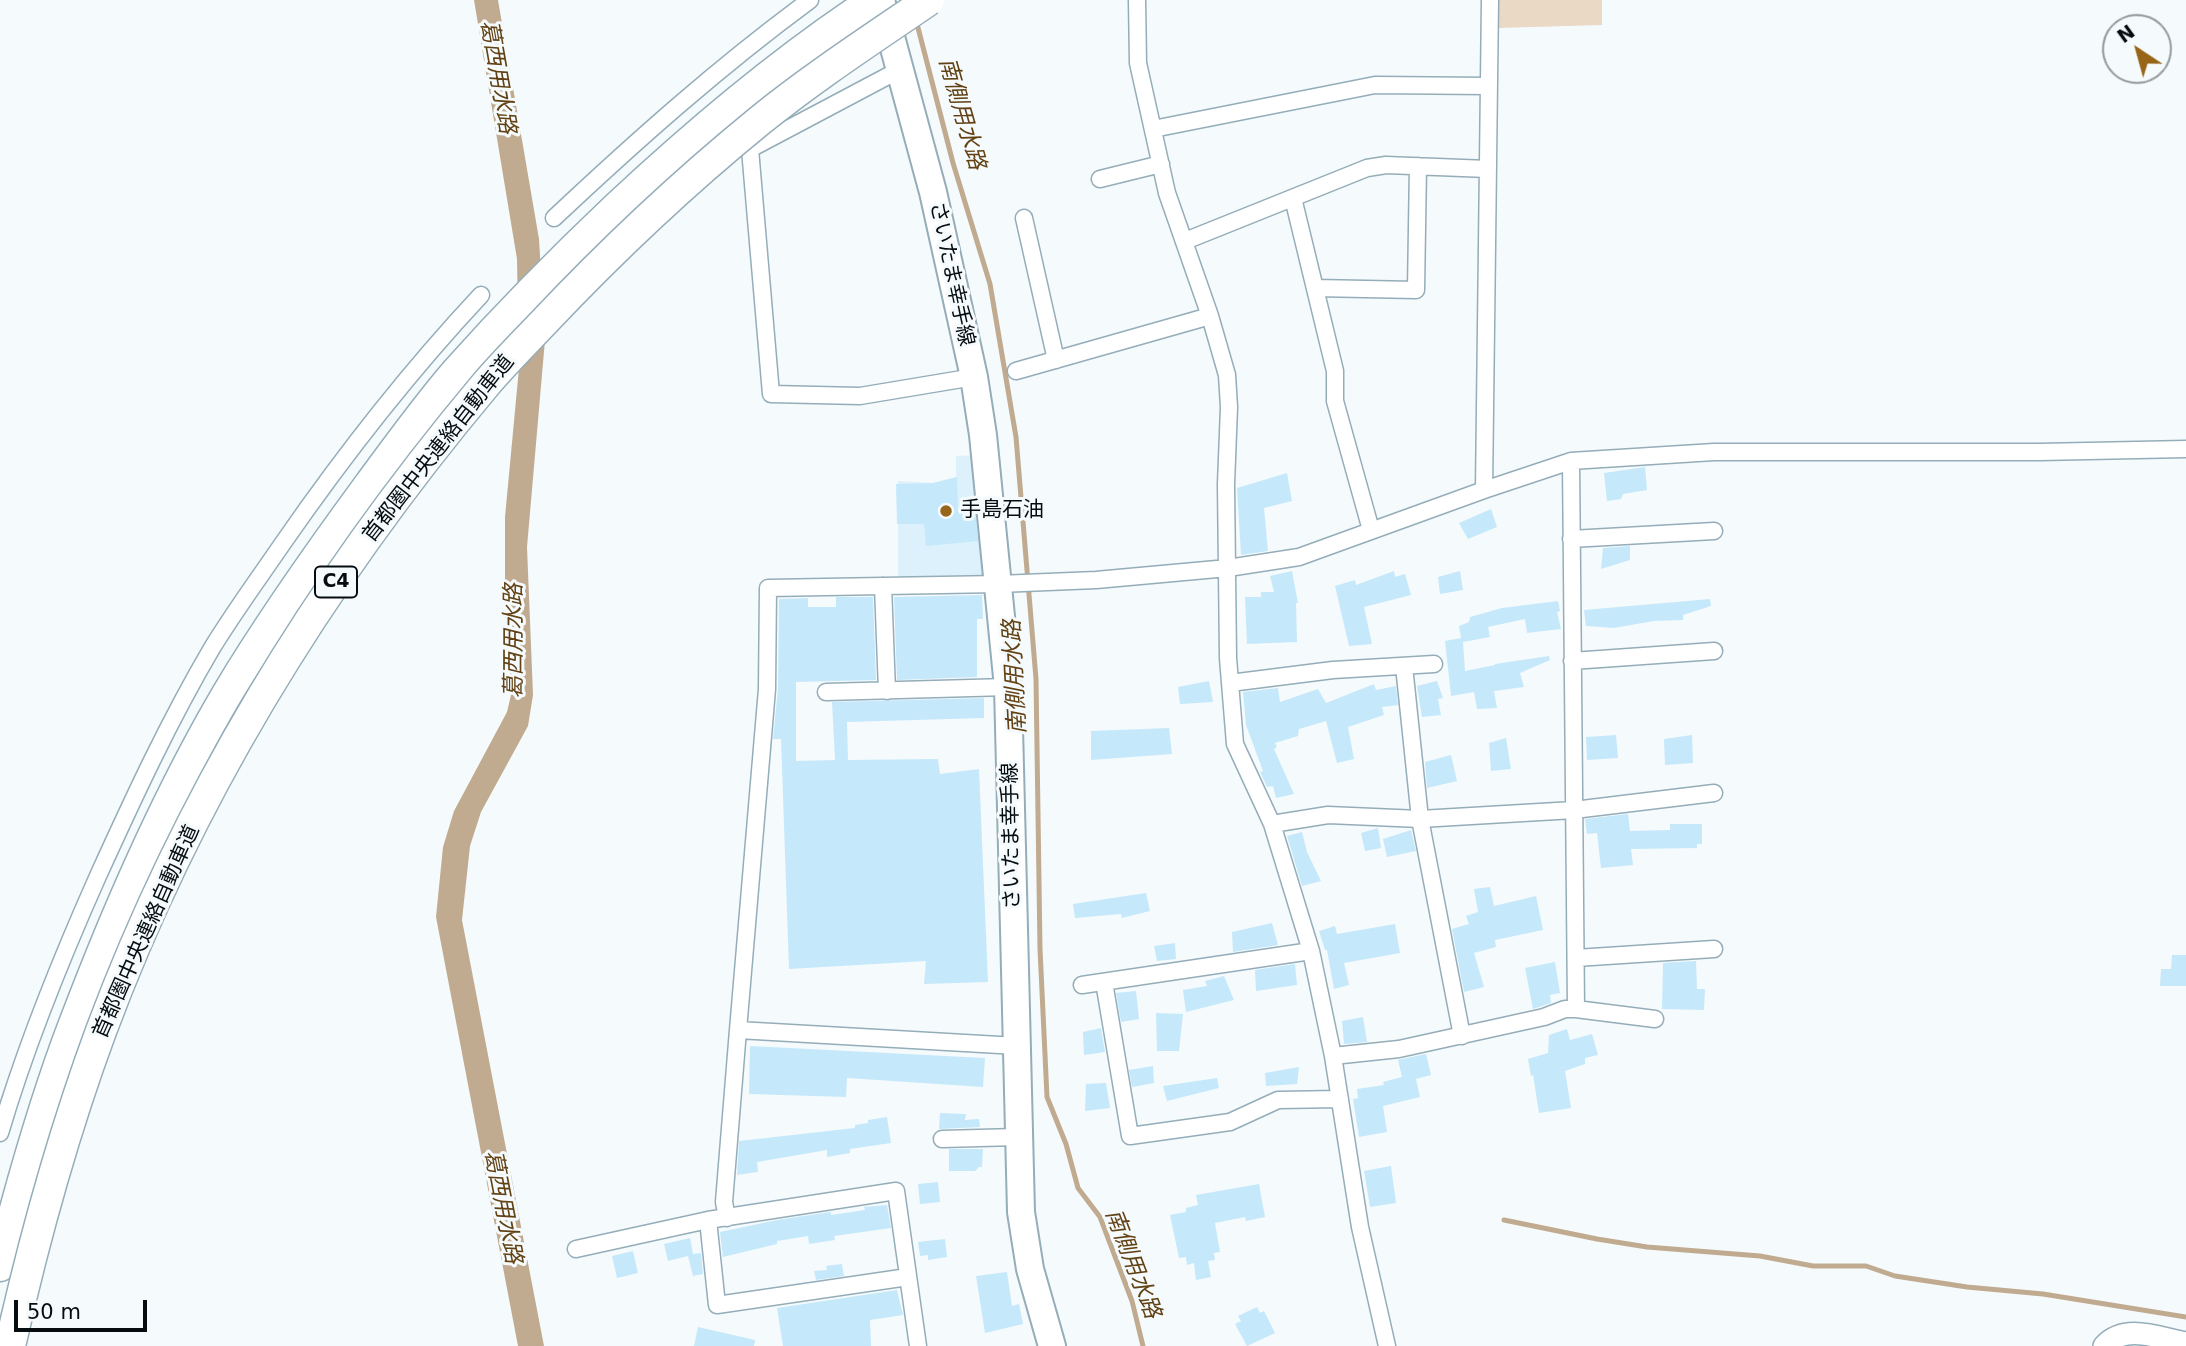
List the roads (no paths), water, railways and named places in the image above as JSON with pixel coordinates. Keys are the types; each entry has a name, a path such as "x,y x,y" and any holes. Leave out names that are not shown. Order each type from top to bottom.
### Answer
{"highway":[{"name":"首都圏中央連絡自動車道","path":"0,1266 52,1084 77,1014 129,892 188,767 226,698 317,555 453,376 576,246 693,137 762,80 874,0"},
{"name":"首都圏中央連絡自動車道","path":"10,1346 27,1269 54,1174 101,1031 126,969 160,893 246,724 324,598 400,491 488,381 580,284 647,220 759,121 929,0"}],"main road":[{"name":"さいたま幸手線","path":"881,0 933,192 974,377 983,435 1008,687 1019,1190 1030,1269 1052,1346"}],"street":[{"path":"554,218 694,90 810,0"},
{"path":"1137,0 1139,64 1167,193 1210,316 1227,375 1227,568 1230,683 1235,744 1272,824 1311,951 1333,1056 1360,1227 1387,1346"},
{"path":"1484,490 1490,0"},
{"path":"901,69 750,149 771,394 860,396 974,377"},
{"path":"1153,129 1375,85 1489,86"},
{"path":"1100,180 1161,164"},
{"path":"1185,241 1367,168 1386,165 1488,169"},
{"path":"1315,288 1416,290 1418,166"},
{"path":"1293,198 1335,371 1335,401 1371,530"},
{"path":"1024,218 1056,360"},
{"path":"0,1133 43,1008 80,916 124,819 181,704 213,647 321,487 413,369 481,295"},
{"path":"1016,371 1210,316"},
{"path":"727,1218 724,1202 767,689 768,588 1096,580 1227,568 1299,557 1570,461 1714,452 2186,449"},
{"path":"1570,461 1576,1009"},
{"path":"1571,539 1714,531"},
{"path":"883,586 887,691"},
{"path":"1572,661 1714,651"},
{"path":"1230,683 1333,670 1434,664"},
{"path":"1405,666 1420,819 1462,1036"},
{"path":"826,692 1008,687"},
{"path":"1272,824 1328,815 1420,819 1574,810 1714,793"},
{"path":"1576,958 1714,949"},
{"path":"1082,985 1311,951"},
{"path":"1104,982 1130,1136 1230,1122 1278,1100 1340,1099"},
{"path":"1333,1056 1399,1049 1462,1036 1565,1009 1655,1019"},
{"path":"738,1030 1017,1046"},
{"path":"942,1139 1017,1137"},
{"path":"576,1249 708,1220 897,1191 918,1346"},
{"path":"708,1220 717,1305 908,1277"},
{"path":"2104,1346 2111,1339 2127,1332 2186,1343"}],"water":[{"name":"葛西用水路","path":"474,0 498,0 539,239 545,340 527,547 533,695 528,726 481,812 470,846 462,920 544,1346 518,1346 436,917 443,847 454,811 507,712 511,695 505,594 505,517 519,368 517,259"}],"waterway":[{"name":"南側用水路","path":"916,20 953,163 990,284 1016,437 1036,679 1040,949 1047,1097 1066,1144 1078,1188 1100,1217 1132,1301 1143,1346"},
{"path":"1504,1220 1647,1247 1760,1256 1813,1266 1866,1266 1895,1276 1967,1287 2043,1294 2186,1317"}],"place":[{"name":"手島石油","path":"946,511"}]}
